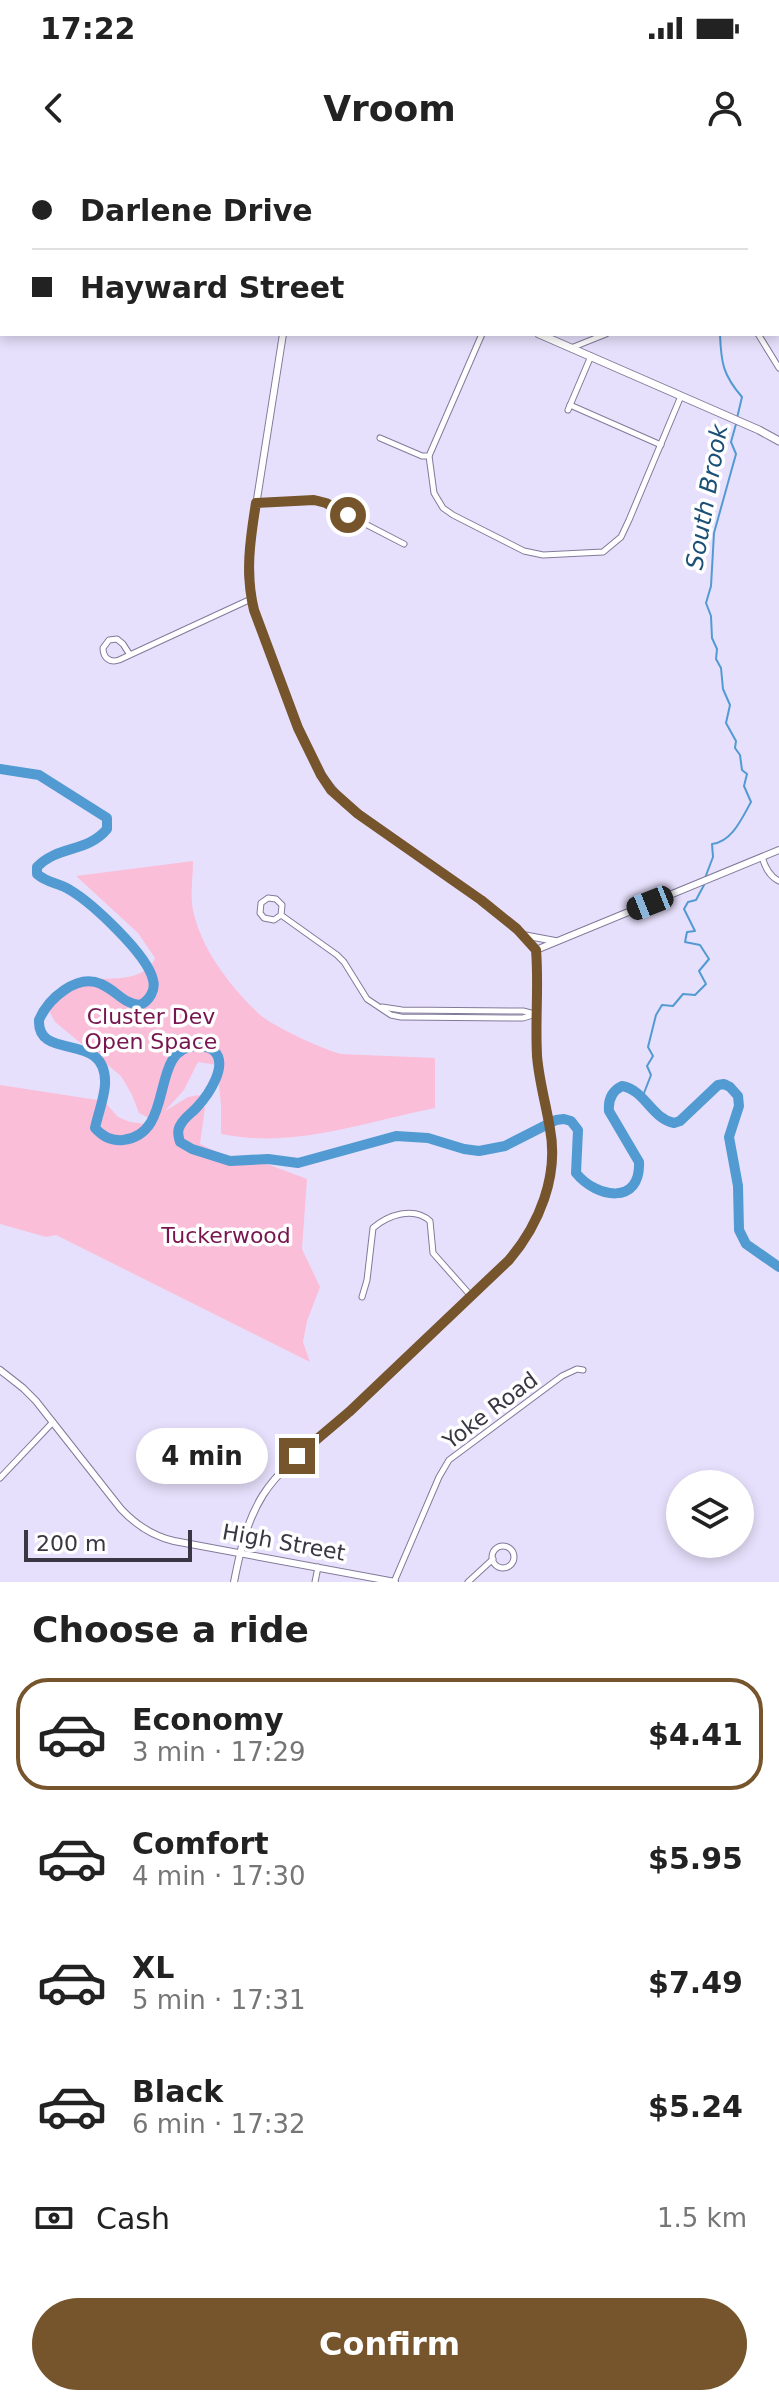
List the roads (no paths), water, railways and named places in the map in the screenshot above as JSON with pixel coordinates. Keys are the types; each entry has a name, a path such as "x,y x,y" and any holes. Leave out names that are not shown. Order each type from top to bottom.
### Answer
{"main road":[{"path":"544,336 736,419 779,441"}],"street":[{"path":"234,1582 245,1532 258,1504 283,1469 339,1422 514,1254 534,1223 550,1176 552,1151 538,1069 536,950 523,935 469,892 358,814 331,790 294,718 251,599 248,564 283,336"},
{"path":"481,336 429,456 434,493 443,508 524,551 543,555 603,552 614,544 629,520 681,396"},
{"path":"571,348 601,336"},
{"path":"759,336 779,368"},
{"path":"591,356 569,407 661,445"},
{"path":"380,438 422,456 429,456"},
{"path":"256,503 319,500 404,544"},
{"path":"130,655 117,639 109,640 103,648 105,657 112,661 130,655 251,599"},
{"path":"536,950 779,850"},
{"path":"762,857 765,867 779,881"},
{"path":"268,898 278,900 282,907 281,915 274,920 264,918 261,903 268,898"},
{"path":"281,915 337,955 365,997 398,1017 468,1014 523,1018 536,1014"},
{"path":"523,935 555,941"},
{"path":"362,1297 373,1228 389,1218 414,1213 430,1221 433,1253 471,1296"},
{"name":"High Street","path":"0,1370 28,1392 121,1509 141,1528 167,1540 394,1582"},
{"name":"Yoke Road","path":"394,1582 420,1518 449,1460 567,1373 583,1370"},
{"path":"0,1478 53,1422"},
{"path":"468,1582 493,1559 495,1550 501,1546 510,1549 514,1555 507,1567 498,1566 493,1559"},
{"path":"315,1582 318,1567"}],"waterway":[{"name":"South Brook","path":"720,336 724,368 742,397 737,418"},
{"name":"South Brook","path":"705,878 713,857 712,844 731,834 751,802 744,786 747,774 742,770 736,741 726,723 730,705 723,689 706,603 711,586 714,533 736,454 731,442 736,424"},
{"path":"0,769 39,775 107,818 107,829 99,837 45,860 37,867 37,874 70,890 92,906 141,957 153,980 151,995 140,1005 129,1002 101,984 82,982 73,985 56,996 39,1020 41,1033 49,1040 85,1051 96,1057 103,1068 105,1085 95,1128 104,1136 123,1140 140,1134 157,1108 172,1061 181,1050 203,1046 214,1051 219,1064 211,1087 179,1128 180,1142 192,1149 230,1161 268,1159 298,1163 396,1136 428,1138 479,1151 505,1146 556,1120 564,1119 571,1121 578,1130 576,1173 595,1188 616,1193 633,1186 638,1176 639,1162 609,1111 613,1093 622,1086 630,1089 659,1116 674,1123 680,1121 718,1085 724,1084 738,1096 739,1106 729,1137 738,1186 739,1230 746,1244 779,1267"},
{"name":"South Brook","path":"641,1096 651,1075 647,1066 653,1056 648,1047 656,1015 662,1005 673,1006 683,994 695,995 706,984 699,971 709,959 700,945 685,942 687,932 695,931 684,909 688,902 696,900 704,885"}],"park label":[{"name":"Cluster Dev Open Space","path":"151,1028"},
{"name":"Tuckerwood","path":"226,1235"}]}
